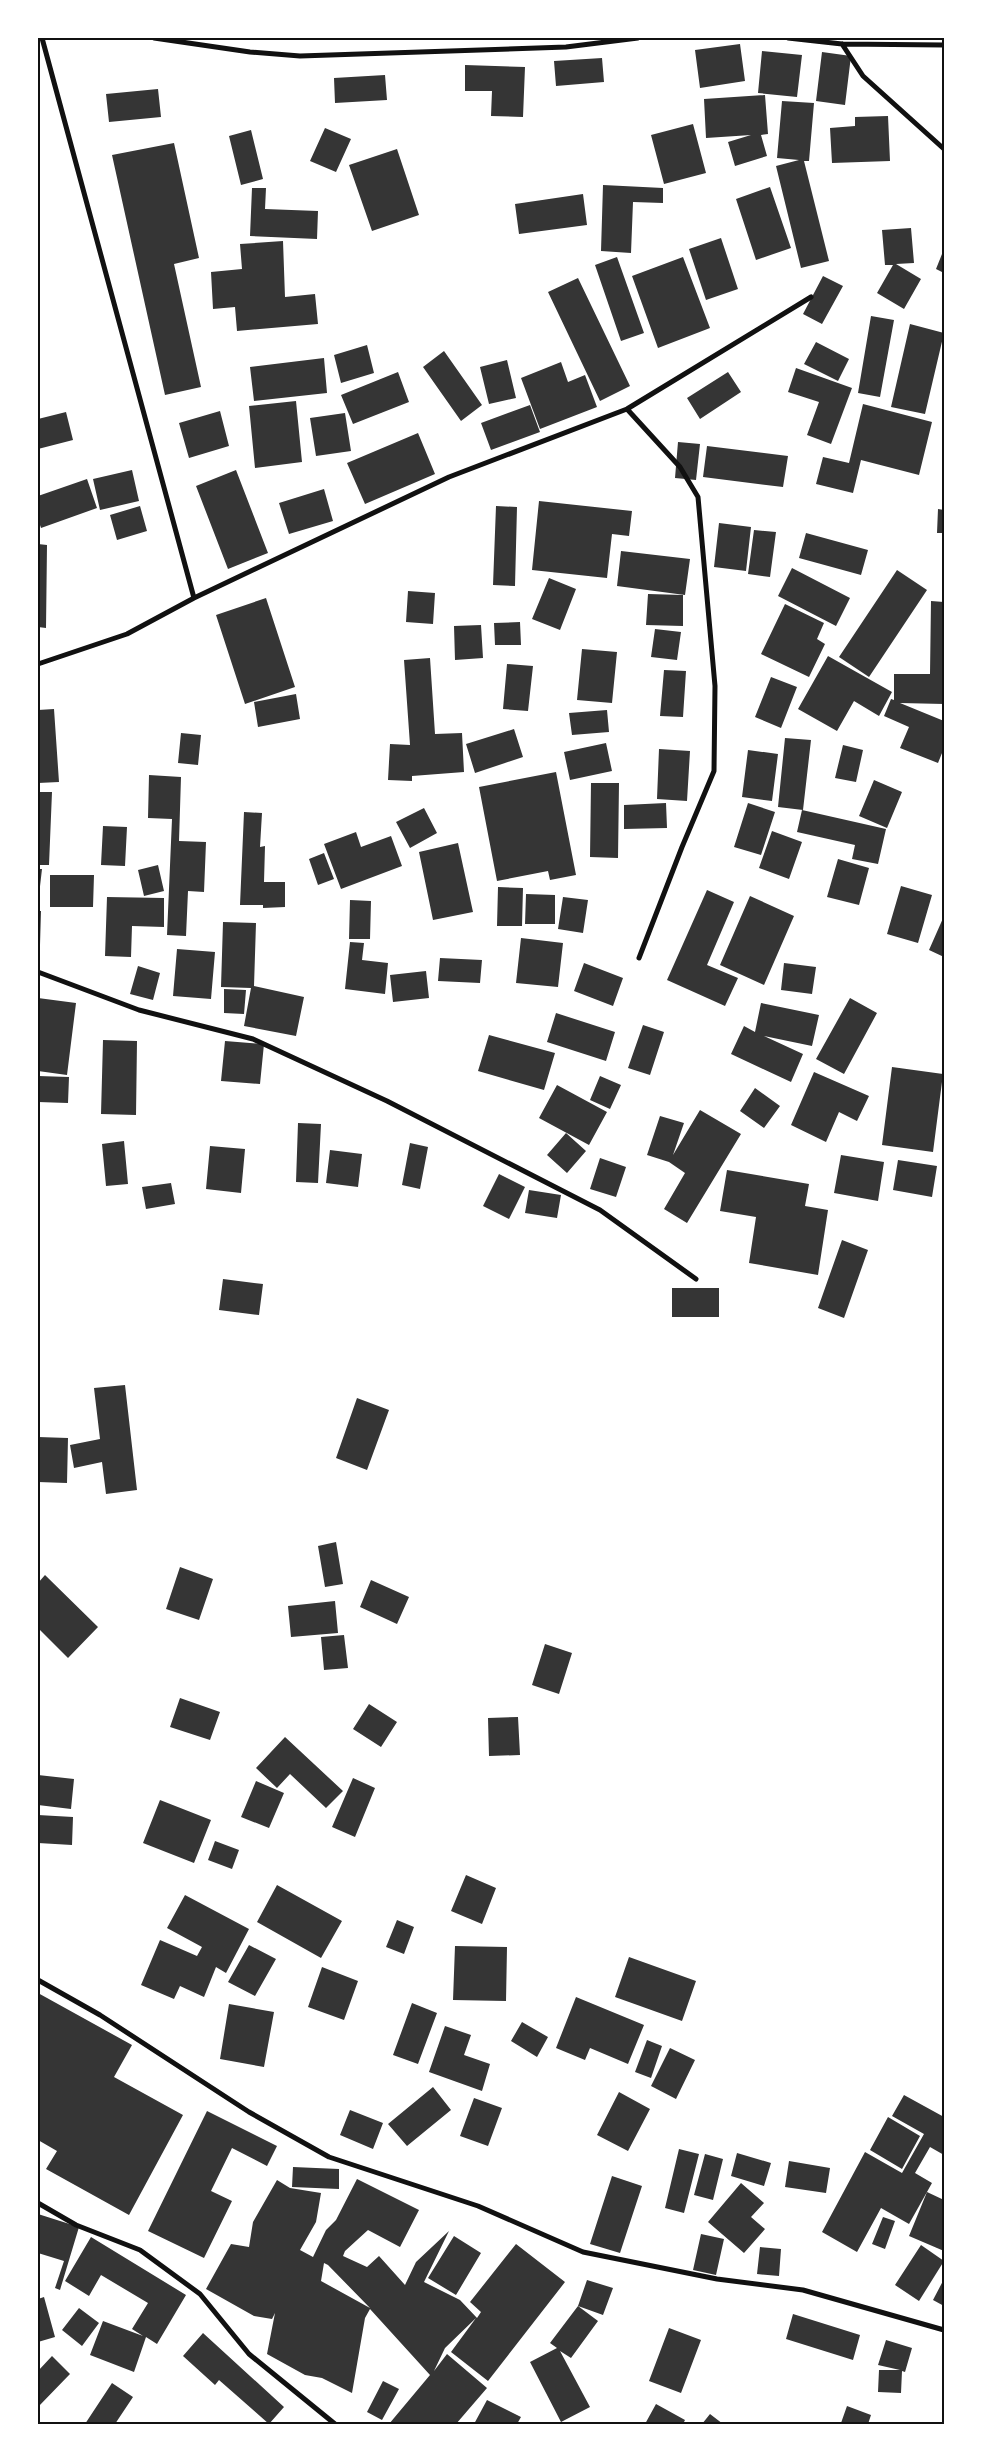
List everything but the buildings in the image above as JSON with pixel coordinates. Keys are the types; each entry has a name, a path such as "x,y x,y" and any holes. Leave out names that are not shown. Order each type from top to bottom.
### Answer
{"street":[{"path":"42,38 194,598"},
{"path":"154,38 250,52 300,56 566,47 638,38"},
{"path":"788,38 842,44 944,45"},
{"path":"842,44 863,76 944,150"},
{"path":"38,664 128,634 194,598 449,477 627,409 811,298"},
{"path":"627,409 680,467 698,497 716,686 714,771 639,958"},
{"path":"38,972 140,1010 253,1040 387,1101 600,1210 696,1279"},
{"path":"38,1980 100,2015 248,2112 329,2157 478,2206 583,2252 716,2279 803,2290 944,2330"},
{"path":"38,2203 76,2225 140,2250 200,2294 249,2354 335,2424"}]}
